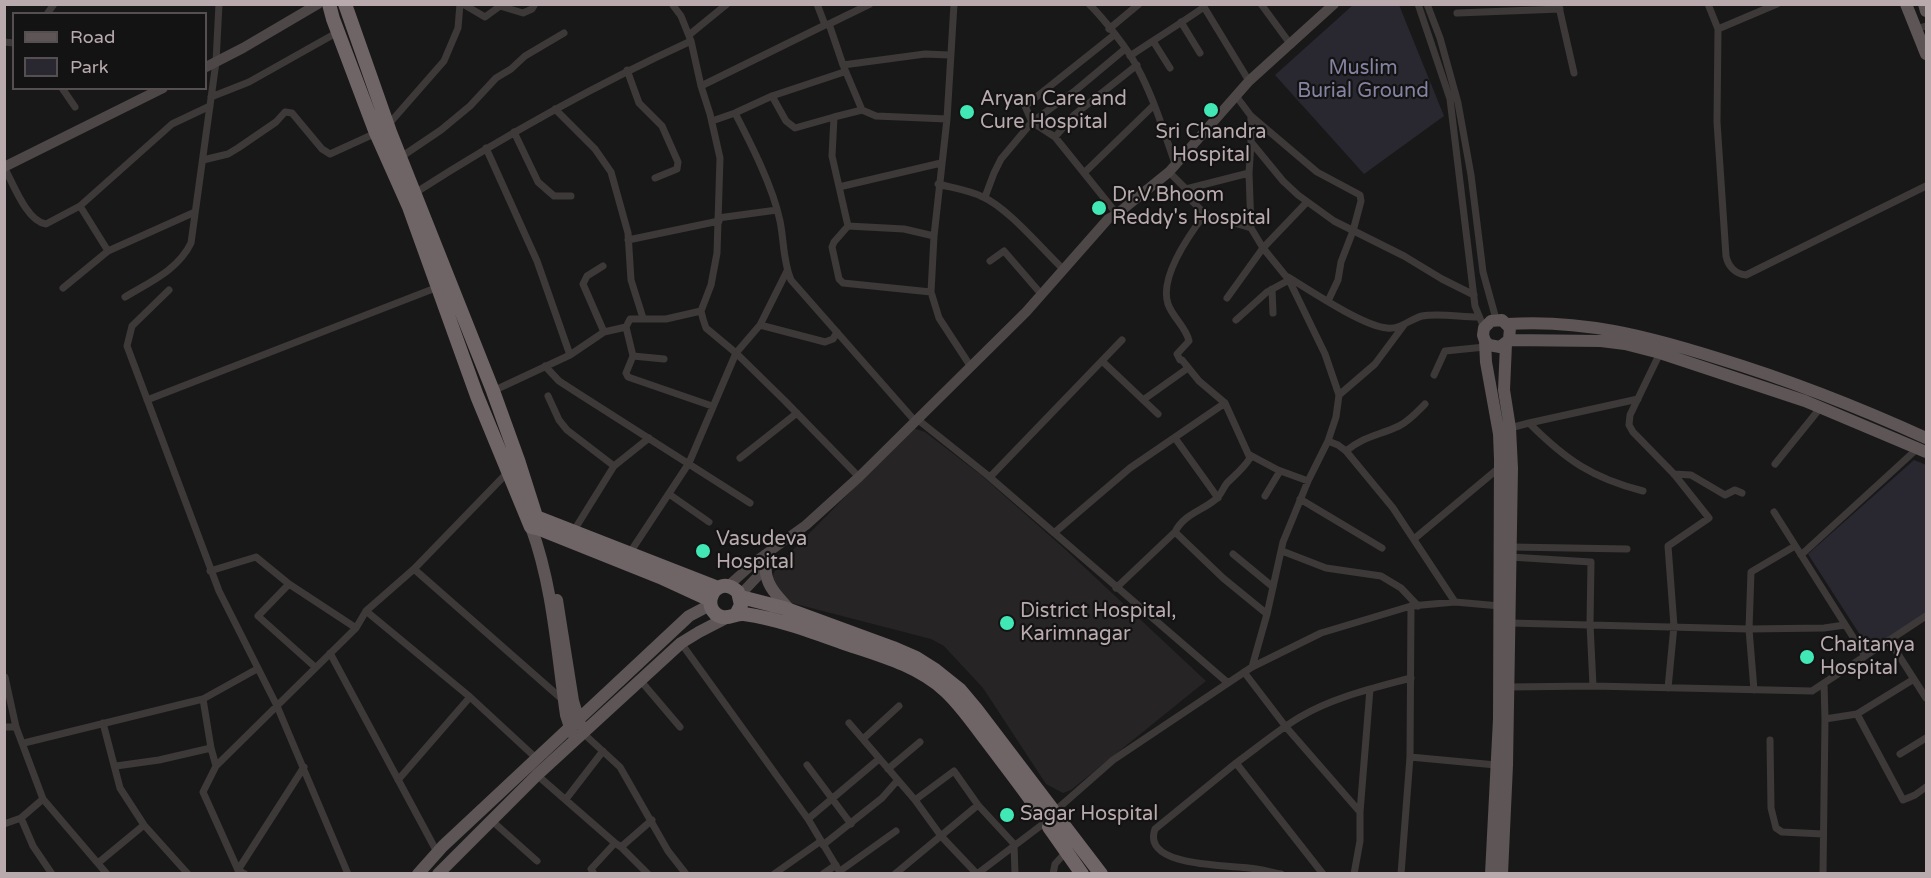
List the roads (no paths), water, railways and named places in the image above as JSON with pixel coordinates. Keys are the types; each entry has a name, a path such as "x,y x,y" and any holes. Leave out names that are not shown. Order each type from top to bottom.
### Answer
{"highway":[{"path":"329,4 338,32 382,129 400,157 415,193 477,396 508,472 533,521 660,577 710,602 717,614 768,618 790,624 895,661 933,680 963,710 1050,817 1101,873"},
{"path":"345,4 382,129 409,207 493,391 533,521"},
{"path":"533,521 573,532 723,587 734,588 740,596 741,605 733,615"},
{"path":"710,602 714,591 723,587"},
{"path":"740,596 790,610 893,648 916,658 960,690 976,709 1050,817 1066,852 1082,873"}],"main road":[{"path":"1906,4 1921,27 1926,54"},
{"path":"1924,4 1926,11"},
{"path":"1502,873 1495,865 1500,606 1499,434 1483,333 1491,321 1601,328 1665,342 1748,367 1860,408 1926,438"},
{"path":"1495,865 1508,687 1512,468 1510,429 1504,390 1507,342 1511,334 1502,322"},
{"path":"1483,333 1495,347 1507,342 1601,341 1625,344 1660,353 1821,407 1922,450"},
{"path":"533,521 549,598 564,701 580,736"},
{"path":"533,521 548,557 559,610 573,700 574,723"},
{"path":"766,562 765,571 769,584 790,610"},
{"path":"417,873 536,758 689,616 710,602"},
{"path":"438,873 537,775 681,643 733,615"}],"street":[{"path":"125,297 182,259 191,243 216,62 219,4"},
{"path":"207,66 318,4"},
{"path":"203,160 228,154 276,122 285,112 292,113 322,149 330,154 382,129 444,61 458,28 462,4 485,17 500,6 523,13 535,4"},
{"path":"672,4 681,16 690,38 700,86 712,121 720,158 717,252 711,285 701,311 706,328 736,353 859,477"},
{"path":"415,193 514,132 690,38 728,4"},
{"path":"817,4 862,110"},
{"path":"700,86 870,4"},
{"path":"954,4 931,291 939,318 971,367"},
{"path":"1089,4 1137,65 1154,105 1172,169 1196,207 1205,214 1251,228"},
{"path":"1117,214 1055,137 1032,122 1025,106 1112,32 1139,4"},
{"path":"1261,4 1291,45"},
{"path":"723,587 806,525 859,477 1042,295 1108,219 1172,169 1249,81 1334,4"},
{"path":"1418,4 1450,99 1474,295 1483,333"},
{"path":"1427,4 1440,38 1458,103 1471,176 1483,272 1502,322"},
{"path":"1708,4 1718,29 1717,122 1725,256 1727,264 1735,271 1746,275 1926,186"},
{"path":"1718,29 1777,4"},
{"path":"985,198 1001,159 1032,122 1127,53 1153,41 1204,6 1249,81"},
{"path":"1457,13 1559,7 1574,73"},
{"path":"1181,22 1200,53"},
{"path":"159,90 4,167 34,220 46,224 81,206 172,124 338,32"},
{"path":"400,157 441,130 470,106 496,78 511,69 525,56 564,33"},
{"path":"1153,41 1170,68"},
{"path":"712,121 844,68 925,54 949,55"},
{"path":"1055,137 1074,115 1137,65"},
{"path":"627,70 639,103 662,126 678,162 677,169 656,178"},
{"path":"63,90 75,108"},
{"path":"772,96 786,121 795,128 862,110 876,116 946,119"},
{"path":"1236,96 1251,116 1317,172 1360,195 1361,201 1353,231 1341,262 1338,280 1328,301"},
{"path":"1084,173 1154,105"},
{"path":"555,109 595,149 611,172 628,233 631,280 644,318"},
{"path":"735,113 757,159 777,210 782,228 787,271 791,280 916,420 990,477 1228,683"},
{"path":"1251,116 1249,173 1251,228 1263,248 1287,278 1325,354 1339,395 1336,417 1328,441 1308,481 1283,542 1274,587 1252,667"},
{"path":"834,117 832,156 848,226"},
{"path":"514,132 537,182 554,196 571,196"},
{"path":"1251,142 1283,181 1307,202 1353,231 1474,295"},
{"path":"486,148 547,285 570,355"},
{"path":"839,187 941,163"},
{"path":"1186,189 1249,173"},
{"path":"938,184 985,198 1000,207 1063,269"},
{"path":"1227,298 1263,248 1307,202"},
{"path":"81,206 108,251"},
{"path":"628,240 718,220 777,210"},
{"path":"63,288 108,251 195,212"},
{"path":"1205,214 1185,241 1167,285 1167,303 1189,341 1177,354 1199,381 1225,404 1250,455 1280,471 1308,481"},
{"path":"848,226 904,229 934,236"},
{"path":"848,226 832,247 839,279 843,283 931,291"},
{"path":"990,261 1004,251 1042,295"},
{"path":"603,266 587,276 583,284 604,332"},
{"path":"629,554 688,463 736,353 760,325 787,271"},
{"path":"1287,278 1328,301 1388,329 1396,328 1422,316 1435,315 1460,317 1483,333"},
{"path":"1236,320 1287,278"},
{"path":"147,400 444,285"},
{"path":"1272,289 1274,312"},
{"path":"169,290 132,326 127,346 210,571 277,706 348,873"},
{"path":"701,311 666,320 630,319 626,327 633,356 626,373 630,378 712,406"},
{"path":"1339,395 1375,364 1406,323"},
{"path":"760,325 825,342 833,339 837,332"},
{"path":"493,391 570,355 604,332 626,327"},
{"path":"1434,375 1445,351 1483,333"},
{"path":"990,477 1122,340"},
{"path":"1660,353 1630,415 1629,425 1639,440 1674,474 1709,518 1668,546 1674,626 1668,688"},
{"path":"633,356 664,358"},
{"path":"1102,361 1158,414"},
{"path":"544,366 559,381 750,503"},
{"path":"1143,400 1188,368"},
{"path":"548,396 567,430 614,466"},
{"path":"1510,429 1638,399"},
{"path":"1054,533 1130,468 1225,404"},
{"path":"1346,451 1366,437 1398,427 1425,404"},
{"path":"1775,464 1821,407"},
{"path":"740,458 797,413"},
{"path":"1529,423 1567,458 1596,476 1615,484 1643,491"},
{"path":"573,532 614,466 649,438"},
{"path":"1175,438 1218,498"},
{"path":"1328,441 1346,451 1393,508 1455,603"},
{"path":"1801,555 1922,450"},
{"path":"1116,588 1175,532 1179,524 1218,498 1225,485 1247,464 1250,455"},
{"path":"1414,539 1500,467"},
{"path":"1265,495 1280,471"},
{"path":"241,872 203,792 216,766 356,628 366,611 414,569 508,472"},
{"path":"1674,474 1690,475 1725,495 1735,490 1742,493"},
{"path":"669,494 709,522"},
{"path":"1300,499 1382,548"},
{"path":"1774,512 1865,656"},
{"path":"1175,532 1223,578 1267,614"},
{"path":"1754,690 1749,628 1751,572 1795,546"},
{"path":"1510,552 1627,549"},
{"path":"740,596 774,550"},
{"path":"1282,551 1326,568 1381,576 1401,588 1415,606 1410,757 1401,873"},
{"path":"1510,552 1591,562 1590,624 1593,686"},
{"path":"1233,554 1274,587"},
{"path":"210,571 256,557 289,584 356,628"},
{"path":"414,569 564,701"},
{"path":"289,584 258,616 315,667"},
{"path":"849,723 897,782 915,800 940,836 976,873 983,871 1050,817 1113,760 1252,667 1321,633 1415,606 1455,603 1500,606"},
{"path":"366,611 470,698 536,758"},
{"path":"1508,687 1593,686 1812,691 1926,616"},
{"path":"1510,623 1749,628 1824,628 1845,625"},
{"path":"1889,640 1926,698"},
{"path":"681,643 808,819 839,870"},
{"path":"330,653 437,852"},
{"path":"24,743 203,699 257,669"},
{"path":"1244,672 1286,726 1359,812"},
{"path":"5,677 16,727 44,799 107,873"},
{"path":"1281,873 1190,862 1170,857 1160,851 1153,840 1155,829 1236,763 1286,726 1317,708 1370,689 1411,678"},
{"path":"1826,719 1857,714 1914,679"},
{"path":"640,680 680,727"},
{"path":"1823,873 1826,719 1824,683"},
{"path":"1354,873 1360,841 1359,812 1370,689"},
{"path":"398,780 470,698"},
{"path":"203,699 216,766"},
{"path":"863,739 899,706"},
{"path":"1857,714 1903,800 1926,787"},
{"path":"103,723 120,788 144,825 188,873"},
{"path":"4,728 16,727"},
{"path":"580,736 603,751 620,767 668,851 686,873"},
{"path":"1900,754 1926,738"},
{"path":"1770,740 1771,808 1776,828 1782,832 1823,834"},
{"path":"888,769 920,742"},
{"path":"116,766 159,760 211,748"},
{"path":"566,799 603,751"},
{"path":"1410,757 1496,765"},
{"path":"808,819 879,759"},
{"path":"1236,763 1323,873"},
{"path":"807,765 851,824"},
{"path":"241,872 304,767"},
{"path":"915,800 954,771 978,806 1014,844 1015,873"},
{"path":"537,775 648,873"},
{"path":"774,873 851,824 897,782"},
{"path":"4,825 21,818 44,799"},
{"path":"895,873 978,806"},
{"path":"21,818 33,846 52,873"},
{"path":"491,820 537,861"},
{"path":"594,873 591,869 618,845 652,820"},
{"path":"98,863 144,825"},
{"path":"823,873 839,870 896,831"},
{"path":"1053,873 1055,864 1066,852"}],"place":[{"name":"Sri Chandra Hospital","path":"1211,110"},
{"name":"Aryan Care and Cure Hospital","path":"967,112"},
{"name":"Dr.V.Bhoom Reddy's Hospital","path":"1099,208"},
{"name":"Vasudeva Hospital","path":"703,551"},
{"name":"District Hospital, Karimnagar","path":"1007,623"},
{"name":"Chaitanya Hospital","path":"1807,657"},
{"name":"Sagar Hospital","path":"1007,815"}],"park label":[{"name":"Muslim Burial Ground","path":"1363,80"}]}
